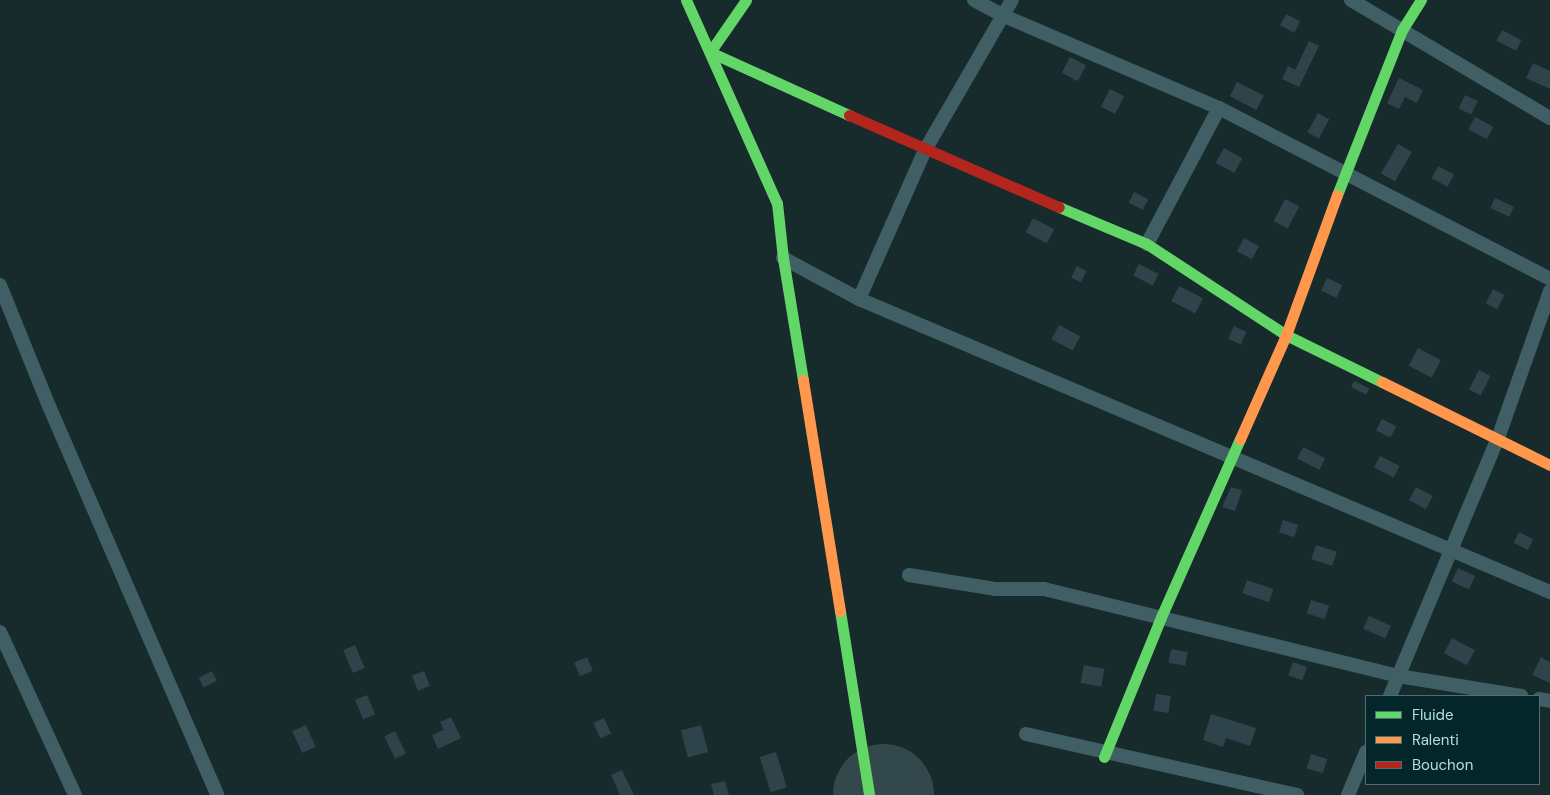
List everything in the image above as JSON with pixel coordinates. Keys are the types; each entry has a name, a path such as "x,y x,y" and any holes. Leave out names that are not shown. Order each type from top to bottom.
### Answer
{"street":[{"path":"686,0 777,203 783,258 869,795"},
{"path":"710,52 746,0"},
{"path":"974,0 1004,16 1219,108 1550,279"},
{"path":"859,300 925,150 1012,0"},
{"path":"1350,0 1550,118"},
{"path":"1105,754 1161,618 1286,335 1344,174 1402,30 1421,0"},
{"path":"710,52 925,150 1147,244 1286,335 1550,465"},
{"path":"1147,244 1219,108"},
{"path":"783,258 859,300 1550,592"},
{"path":"0,285 49,406 217,795"},
{"path":"1390,695 1498,438 1550,291"},
{"path":"909,575 995,589 1044,589 1398,676 1515,695"},
{"path":"0,632 75,795"},
{"path":"1026,734 1105,754 1297,795"},
{"path":"1348,795 1365,754"}],"building":[{"path":"1286,14 1300,21 1294,33 1280,26"},
{"path":"1502,30 1522,40 1516,51 1497,41"},
{"path":"1309,41 1319,46 1299,87 1282,79 1288,66 1295,70"},
{"path":"1070,57 1086,65 1078,81 1062,73"},
{"path":"1533,63 1550,71 1550,89 1526,78"},
{"path":"1399,78 1423,90 1417,103 1405,97 1399,109 1387,103"},
{"path":"1237,82 1264,96 1256,110 1230,96"},
{"path":"1110,89 1124,96 1115,114 1101,107"},
{"path":"1465,95 1478,101 1471,115 1459,109"},
{"path":"1318,113 1329,119 1319,139 1307,132"},
{"path":"1475,117 1494,127 1487,139 1468,129"},
{"path":"1398,144 1412,152 1395,181 1381,173"},
{"path":"1224,148 1242,158 1234,173 1216,163"},
{"path":"1438,166 1454,174 1448,187 1432,178"},
{"path":"1134,192 1148,199 1143,210 1129,203"},
{"path":"1495,198 1514,207 1509,217 1490,208"},
{"path":"1285,199 1299,206 1288,229 1274,221"},
{"path":"1033,218 1054,229 1047,243 1025,232"},
{"path":"1244,238 1259,246 1252,259 1237,251"},
{"path":"1139,264 1159,274 1153,286 1133,276"},
{"path":"1077,266 1087,271 1081,283 1071,278"},
{"path":"1327,278 1342,285 1336,298 1321,291"},
{"path":"1179,286 1203,298 1195,313 1171,301"},
{"path":"1493,289 1505,295 1497,309 1486,303"},
{"path":"1059,325 1080,336 1073,350 1051,339"},
{"path":"1234,326 1247,332 1241,345 1228,339"},
{"path":"1418,348 1441,360 1432,378 1409,366"},
{"path":"1479,370 1491,376 1481,396 1469,390"},
{"path":"1354,381 1369,388 1366,395 1351,387"},
{"path":"1382,419 1396,426 1390,438 1376,431"},
{"path":"1303,447 1325,458 1319,470 1297,459"},
{"path":"1380,456 1400,466 1394,478 1374,468"},
{"path":"1231,487 1242,490 1235,511 1222,507"},
{"path":"1416,487 1433,496 1426,509 1409,500"},
{"path":"1283,520 1298,525 1294,537 1279,532"},
{"path":"1519,532 1533,539 1528,550 1514,543"},
{"path":"1316,545 1337,552 1332,566 1311,559"},
{"path":"1458,568 1475,576 1469,590 1452,582"},
{"path":"1247,580 1273,589 1269,602 1242,593"},
{"path":"1311,600 1329,606 1325,619 1307,613"},
{"path":"1369,616 1391,626 1385,639 1363,629"},
{"path":"1452,638 1475,650 1467,665 1444,653"},
{"path":"355,645 365,668 353,673 343,650"},
{"path":"1171,649 1188,652 1185,666 1169,663"},
{"path":"587,657 593,671 580,676 574,662"},
{"path":"1541,657 1550,662 1550,683 1532,675"},
{"path":"1293,662 1307,667 1302,680 1288,675"},
{"path":"1084,665 1105,669 1101,687 1081,683"},
{"path":"212,671 217,681 204,688 199,678"},
{"path":"424,671 430,686 418,691 412,676"},
{"path":"1156,694 1171,696 1168,713 1154,711"},
{"path":"367,695 375,714 363,719 355,700"},
{"path":"1211,714 1256,728 1250,746 1226,738 1223,747 1203,740"},
{"path":"451,717 461,738 438,749 432,735 444,730 440,722"},
{"path":"604,718 611,733 600,738 593,723"},
{"path":"306,725 316,747 302,753 292,731"},
{"path":"701,725 708,752 688,757 681,730"},
{"path":"395,731 406,753 395,759 384,736"},
{"path":"776,752 787,787 771,792 760,757"},
{"path":"1311,754 1327,759 1323,773 1307,768"},
{"path":"622,770 634,795 620,795 611,775"},
{"path":"725,781 729,795 714,795 711,784"}],"traffic: fast":[{"path":"686,0 777,203 783,258 803,380"},
{"path":"746,0 710,52 849,115"},
{"path":"1337,195 1402,30 1421,0"},
{"path":"1059,207 1147,244 1286,335 1382,382"},
{"path":"1104,757 1161,617 1240,439"},
{"path":"840,611 869,795"}],"traffic: slow":[{"path":"1240,439 1286,335 1337,195"},
{"path":"803,380 840,611"},
{"path":"1382,382 1550,465"}],"traffic: jam":[{"path":"849,115 1059,207"}]}
